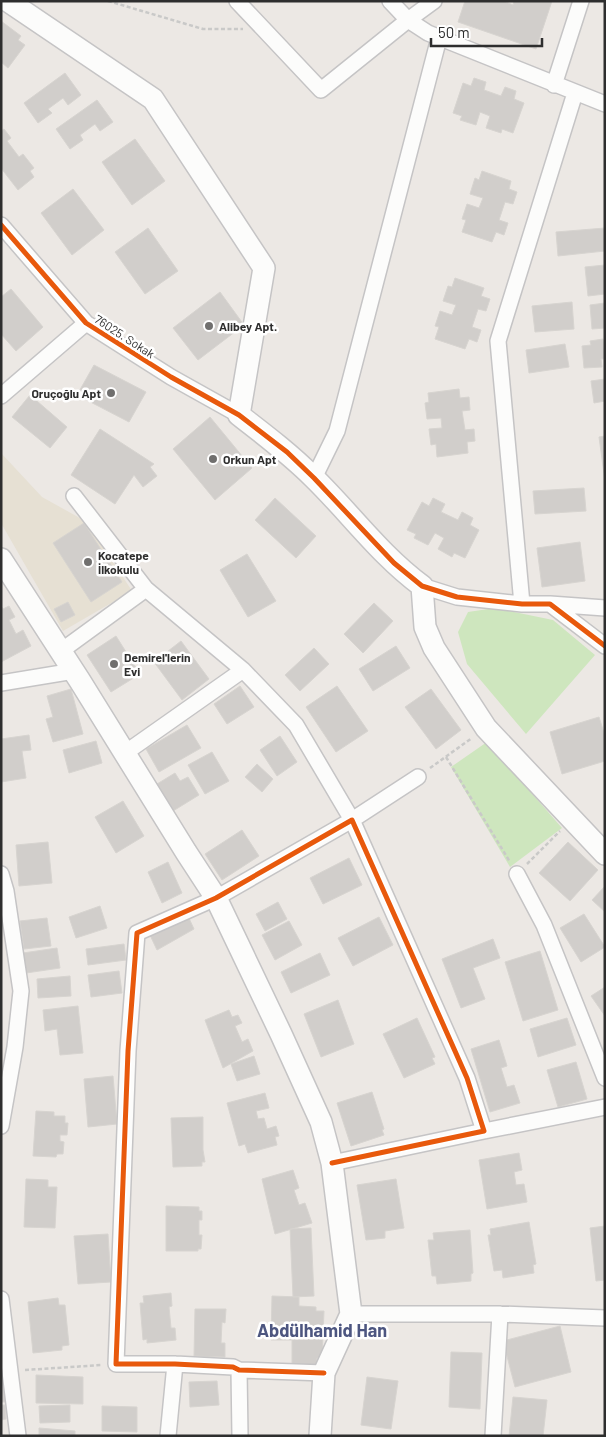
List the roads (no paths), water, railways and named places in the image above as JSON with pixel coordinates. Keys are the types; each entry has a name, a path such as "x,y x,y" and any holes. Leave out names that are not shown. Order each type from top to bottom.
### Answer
{"street":[{"path":"8,1 153,99 264,268 239,415 287,452 394,563 422,586 457,597 522,604 605,608"},
{"path":"237,1 321,90 434,1"},
{"path":"390,1 408,20 428,33 575,94 605,104"},
{"path":"554,85 581,1"},
{"path":"314,478 337,431 439,38"},
{"path":"522,604 498,341 575,94"},
{"name":"76025. Sokak","path":"1,225 86,324 171,378 239,415"},
{"path":"1,396 86,324"},
{"path":"74,496 146,589 243,670 296,726 352,820 467,1078 484,1131"},
{"path":"1,559 74,671 124,754 216,898 321,1122 332,1163 351,1314 324,1374 320,1436"},
{"path":"422,586 425,627 434,648 486,728 605,854"},
{"path":"61,651 146,589"},
{"path":"550,604 605,646"},
{"path":"124,754 243,670"},
{"path":"1,683 74,671"},
{"path":"324,1374 238,1370 233,1367 175,1364 116,1364 128,1052 138,934 216,898 352,820 418,777"},
{"path":"1,874 6,891 20,991 16,1047 1,1126"},
{"path":"517,874 544,925 605,1078"},
{"path":"332,1163 605,1107"},
{"path":"1,1299 6,1371 18,1436"},
{"path":"351,1314 500,1314 605,1318"},
{"path":"494,1436 500,1314"},
{"path":"168,1436 175,1364"},
{"path":"238,1370 240,1436"}],"place":[{"name":"Alibey Apt.","path":"209,326"},
{"name":"Oruçoğlu Apt","path":"111,393"},
{"name":"Orkun Apt","path":"213,459"},
{"name":"Kocatepe İlkokulu","path":"88,562"},
{"name":"Demirel'lerin Evi","path":"114,664"}],"district":[{"name":"Abdülhamid Han","path":"322,1330"}]}
